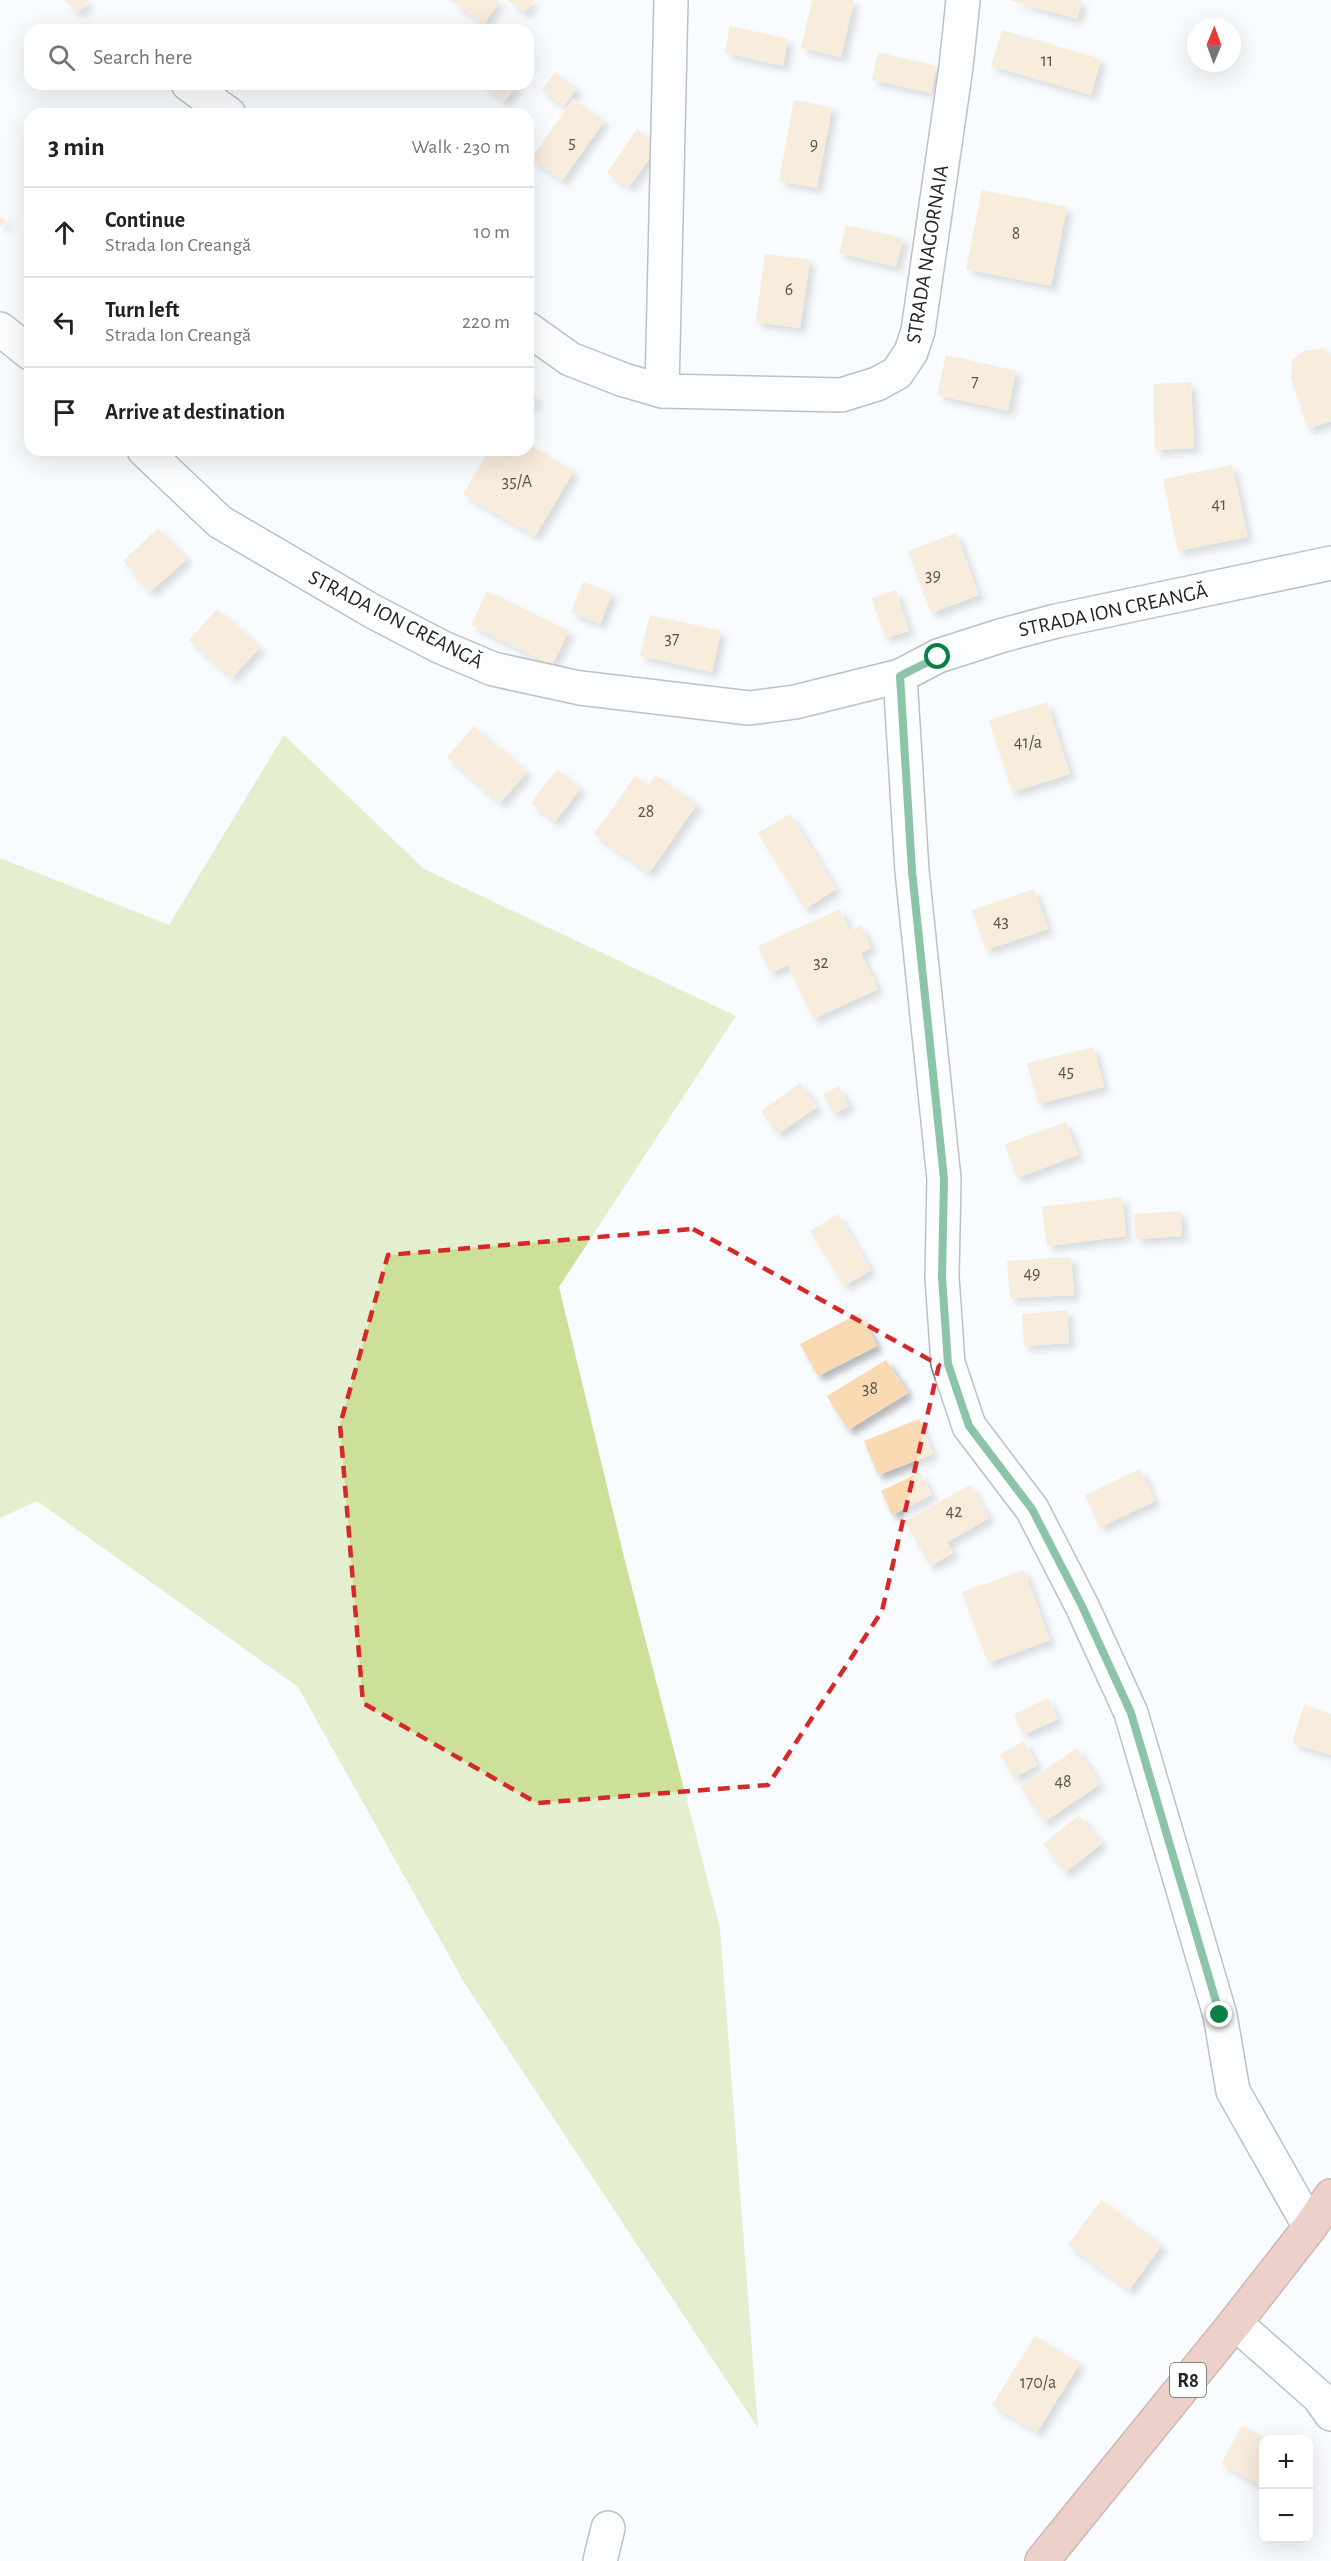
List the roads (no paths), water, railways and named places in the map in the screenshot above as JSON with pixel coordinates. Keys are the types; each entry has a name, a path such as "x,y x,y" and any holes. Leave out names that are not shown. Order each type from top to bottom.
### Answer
{"highway":[{"name":"R8","path":"1041,2561 1235,2323 1310,2227 1331,2196"}],"street":[{"path":"662,391 671,0"},
{"name":"STRADA NAGORNAIA","path":"534,333 570,359 624,380 662,391 841,394 877,384 897,374 911,352 918,331 956,67 963,0"},
{"path":"196,90 221,108"},
{"path":"0,329 24,347"},
{"name":"STRADA ION CREANGĂ","path":"150,456 220,522 372,611 441,647 494,669 580,688 749,708 795,702 900,676 938,657 1012,633 1147,601 1331,563"},
{"path":"900,676 912,871 944,1179 942,1277 948,1364 969,1426 1032,1509 1082,1606 1131,1713 1220,2015 1233,2091 1310,2227"},
{"path":"1235,2323 1319,2397 1331,2414"},
{"path":"600,2561 608,2528"}]}
